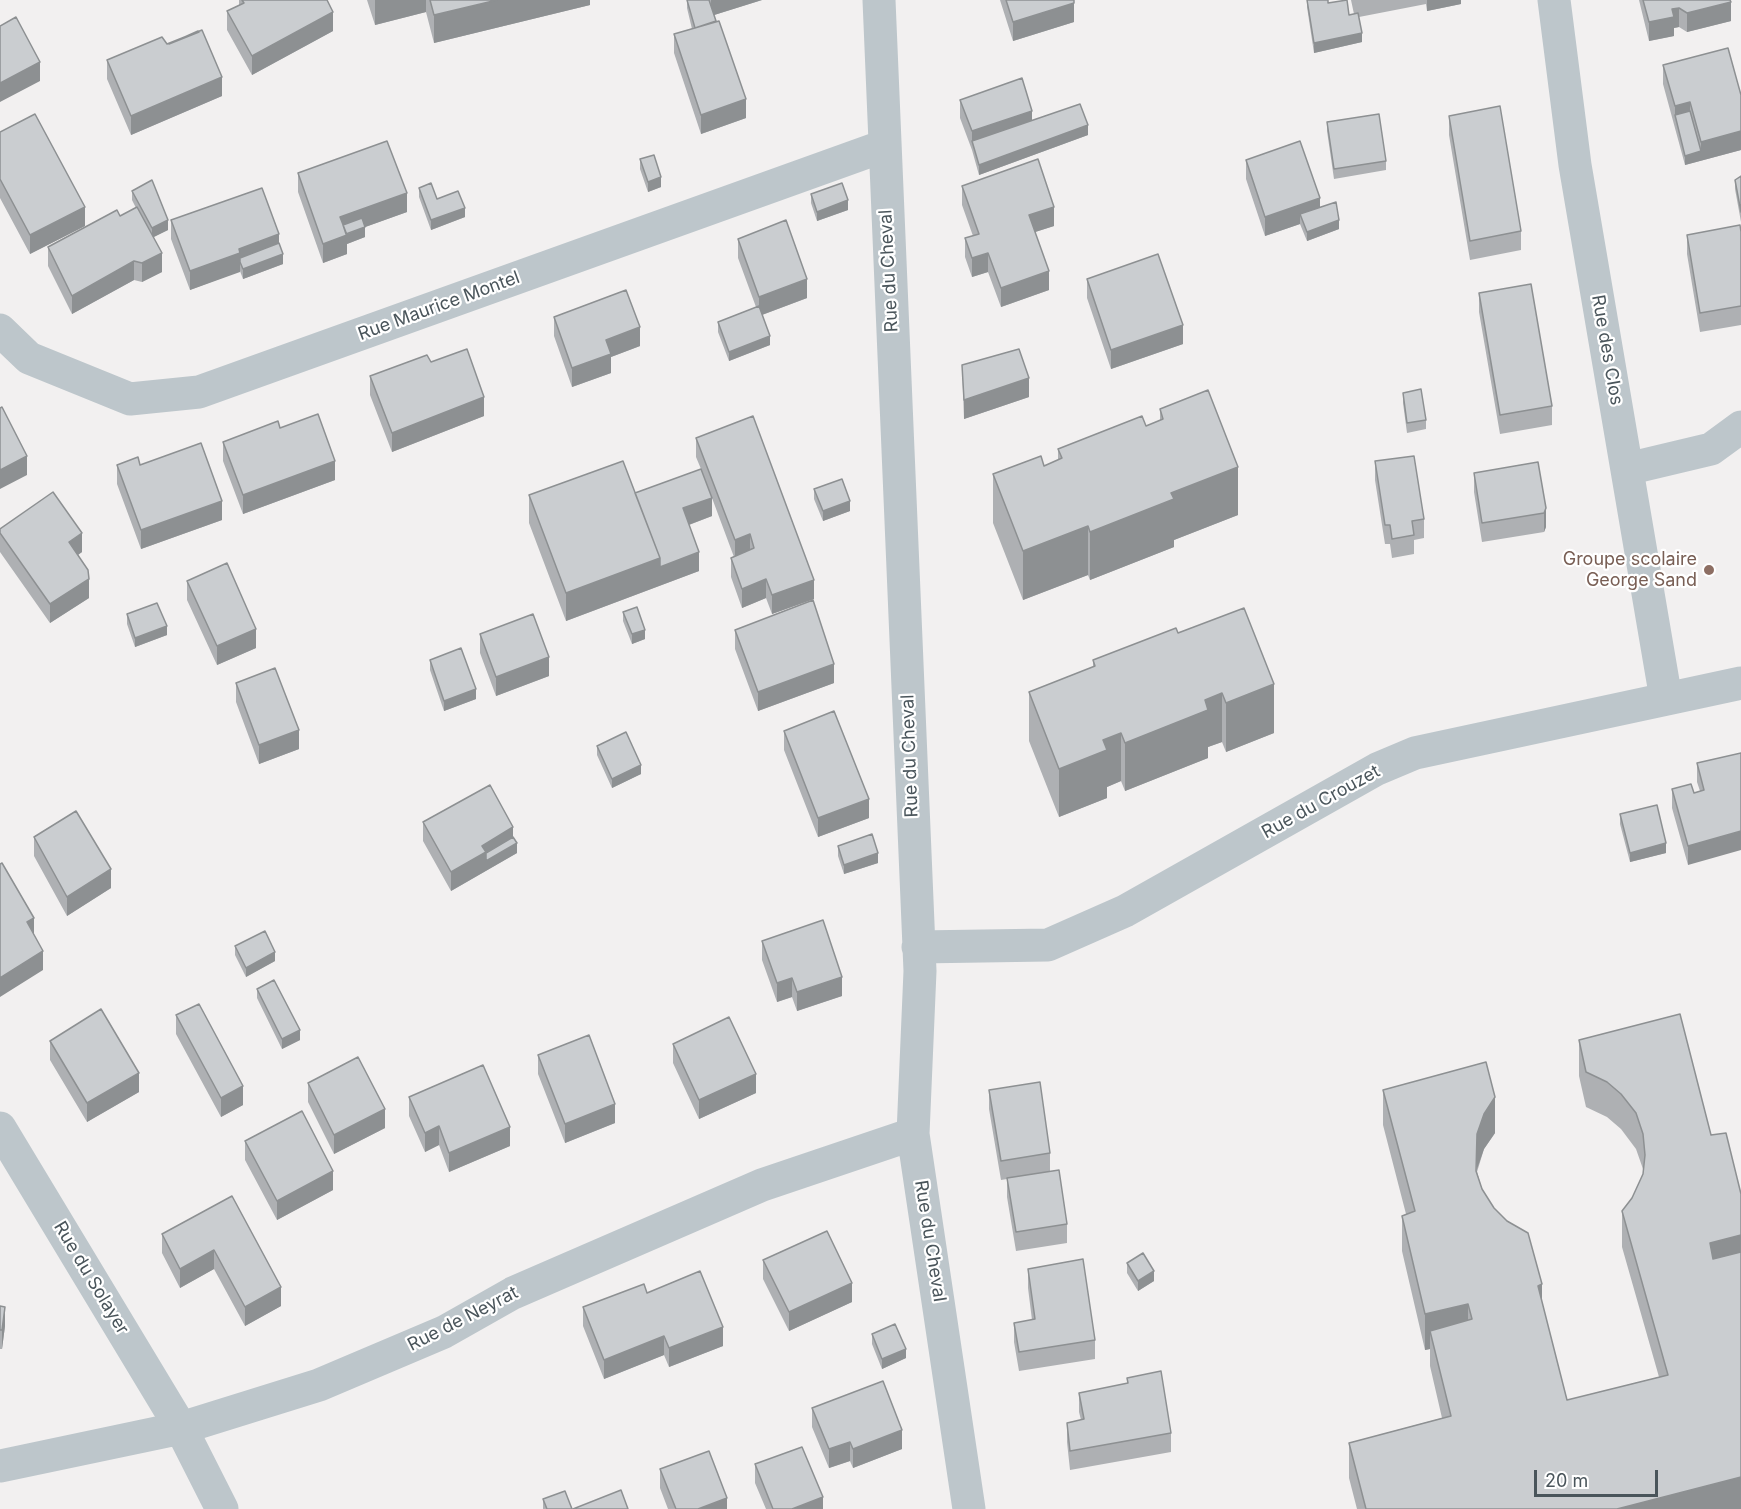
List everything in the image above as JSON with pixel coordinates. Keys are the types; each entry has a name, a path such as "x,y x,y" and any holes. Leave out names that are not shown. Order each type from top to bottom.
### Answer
{"street":[{"name":"Rue du Cheval","path":"879,0 920,971 913,1134 969,1509"},
{"name":"Rue des Clos","path":"1554,0 1575,165 1666,699"},
{"name":"Rue Maurice Montel","path":"0,330 29,358 130,399 200,392 884,146"},
{"path":"1627,469 1711,449 1741,427"},
{"name":"Rue du Crouzet","path":"918,947 1048,945 1125,911 1377,769 1415,753 1741,683"},
{"name":"Rue du Solayer","path":"0,1128 181,1428 222,1509"},
{"name":"Rue de Neyrat","path":"0,1466 181,1428 319,1385 444,1332 513,1293 762,1185 913,1134"}],"building":[{"path":"242,0 327,0 333,12 252,56 227,11 244,3"},
{"path":"430,0 497,0 434,15"},
{"path":"687,0 709,0 716,21 695,28"},
{"path":"1006,0 1074,0 1074,3 1013,22"},
{"path":"1307,0 1328,0 1328,3 1347,0 1349,15 1358,13 1362,33 1314,43"},
{"path":"1643,0 1730,0 1731,2 1687,13 1679,8 1672,9 1674,17 1649,22"},
{"path":"16,17 40,62 0,83 0,26"},
{"path":"719,21 746,99 701,115 674,34"},
{"path":"202,30 222,77 131,116 107,60 162,37 167,44"},
{"path":"1728,48 1741,95 1741,131 1701,142 1690,102 1675,106 1663,65"},
{"path":"1022,78 1032,111 972,131 960,100"},
{"path":"1080,104 1088,125 979,165 972,141"},
{"path":"1500,106 1521,231 1470,241 1449,116"},
{"path":"1690,111 1701,151 1685,156 1675,115"},
{"path":"35,114 85,207 30,235 0,179 0,132"},
{"path":"1379,114 1386,161 1334,169 1327,122"},
{"path":"387,141 407,193 340,217 347,235 323,244 298,173"},
{"path":"1300,141 1320,198 1265,217 1246,160"},
{"path":"654,155 661,177 648,182 640,159"},
{"path":"1038,159 1054,207 1029,215 1049,271 1001,288 988,253 972,258 965,238 979,234 962,186"},
{"path":"1741,176 1741,212 1735,180"},
{"path":"152,180 168,220 152,228 132,191"},
{"path":"431,183 437,199 458,191 465,208 431,220 419,188"},
{"path":"842,183 848,200 817,212 811,194"},
{"path":"262,188 279,234 239,249 240,253 190,271 171,220"},
{"path":"1336,202 1339,220 1307,232 1300,214"},
{"path":"137,207 162,253 142,263 134,261 72,296 48,247 117,210 120,216"},
{"path":"362,218 365,227 346,234 343,225"},
{"path":"786,220 807,279 759,297 738,239"},
{"path":"1740,225 1741,306 1700,313 1687,235"},
{"path":"279,243 283,254 243,269 240,258"},
{"path":"1158,254 1183,325 1111,350 1087,279"},
{"path":"1531,284 1552,406 1500,415 1479,293"},
{"path":"626,290 640,327 606,340 611,354 572,368 554,317"},
{"path":"759,306 770,336 729,352 718,322"},
{"path":"467,349 484,397 392,433 370,376 427,355 431,362"},
{"path":"1019,349 1029,378 964,400 962,365"},
{"path":"1421,389 1426,420 1407,423 1403,393"},
{"path":"1208,390 1238,467 1171,493 1174,499 1090,532 1088,526 1023,551 993,474 1041,456 1044,466 1062,458 1058,449 1142,416 1146,426 1163,419 1160,409"},
{"path":"2,407 27,456 0,470 0,408"},
{"path":"318,414 335,461 243,495 223,442 278,421 280,428"},
{"path":"753,416 814,580 772,595 766,579 742,589 731,558 754,548 750,534 735,540 696,438"},
{"path":"201,443 222,501 141,530 117,465 138,457 140,465"},
{"path":"1414,456 1424,519 1412,521 1414,535 1392,539 1390,525 1385,525 1375,461"},
{"path":"623,461 660,558 566,593 529,495"},
{"path":"1538,462 1546,508 1544,513 1482,523 1474,473"},
{"path":"701,469 712,498 683,508 699,552 660,567 660,558 635,493"},
{"path":"842,479 850,501 823,511 814,489"},
{"path":"53,492 82,533 69,542 88,570 89,579 50,604 0,533 0,529"},
{"path":"227,563 256,629 217,646 187,581"},
{"path":"813,600 834,664 758,692 735,630"},
{"path":"157,603 167,626 135,638 127,614"},
{"path":"637,607 645,630 632,634 623,612"},
{"path":"1244,608 1274,684 1226,703 1222,693 1205,700 1208,710 1125,743 1121,733 1103,740 1107,750 1059,769 1029,692 1095,666 1093,660 1176,628 1178,633"},
{"path":"533,614 549,657 496,677 480,634"},
{"path":"461,648 476,689 444,701 430,660"},
{"path":"275,668 299,730 259,745 236,683"},
{"path":"834,711 869,799 818,818 784,731"},
{"path":"626,732 641,765 612,779 597,746"},
{"path":"1741,753 1741,831 1688,846 1672,789 1691,784 1694,793 1704,790 1697,763"},
{"path":"490,785 513,827 482,846 486,852 451,872 423,822"},
{"path":"1657,805 1666,843 1630,853 1620,814"},
{"path":"76,811 111,869 67,897 34,837"},
{"path":"872,834 878,853 844,865 838,846"},
{"path":"513,837 517,843 486,861 486,853"},
{"path":"2,863 34,918 27,922 43,951 0,978 0,864"},
{"path":"823,920 842,977 797,992 792,978 777,983 762,941"},
{"path":"265,931 275,952 246,968 235,946"},
{"path":"274,980 300,1030 282,1039 257,989"},
{"path":"199,1004 243,1086 221,1098 176,1015"},
{"path":"101,1009 139,1073 87,1103 50,1041"},
{"path":"1680,1014 1711,1135 1726,1133 1741,1194 1741,1235 1710,1243 1713,1259 1741,1252 1741,1477 1617,1509 1366,1509 1349,1443 1451,1416 1430,1331 1472,1319 1468,1304 1425,1314 1402,1216 1415,1211 1383,1090 1486,1062 1495,1097 1484,1114 1477,1134 1476,1171 1482,1189 1494,1208 1507,1221 1528,1233 1542,1284 1538,1286 1567,1400 1668,1375 1622,1211 1632,1198 1643,1174 1645,1155 1643,1134 1636,1113 1621,1094 1607,1082 1586,1072 1579,1040"},
{"path":"729,1017 756,1074 699,1100 673,1044"},
{"path":"589,1035 615,1104 565,1124 538,1055"},
{"path":"358,1057 385,1109 334,1135 308,1083"},
{"path":"483,1065 510,1127 449,1153 439,1126 425,1133 409,1097"},
{"path":"1040,1082 1050,1153 1001,1161 989,1090"},
{"path":"302,1111 333,1171 277,1201 245,1141"},
{"path":"1059,1170 1067,1224 1016,1232 1007,1178"},
{"path":"232,1196 281,1287 245,1307 214,1250 180,1269 162,1234"},
{"path":"827,1231 852,1283 789,1312 763,1260"},
{"path":"1143,1253 1154,1271 1138,1281 1127,1263"},
{"path":"1083,1259 1095,1340 1019,1352 1014,1323 1035,1319 1028,1269"},
{"path":"700,1271 723,1327 669,1348 664,1336 604,1360 583,1307 644,1284 647,1293"},
{"path":"0,1306 5,1307 2,1330 0,1330"},
{"path":"895,1324 906,1349 882,1359 872,1334"},
{"path":"1161,1371 1171,1433 1070,1451 1067,1423 1084,1419 1079,1393 1128,1383 1127,1378"},
{"path":"883,1381 902,1430 853,1449 850,1442 829,1449 812,1408"},
{"path":"802,1447 823,1497 792,1509 773,1509 755,1464"},
{"path":"709,1451 727,1498 698,1509 676,1509 660,1469"},
{"path":"621,1490 628,1509 573,1509"},
{"path":"565,1491 572,1509 547,1509 543,1499"}],"place":[{"name":"Groupe scolaire George Sand","path":"1709,570"}]}
